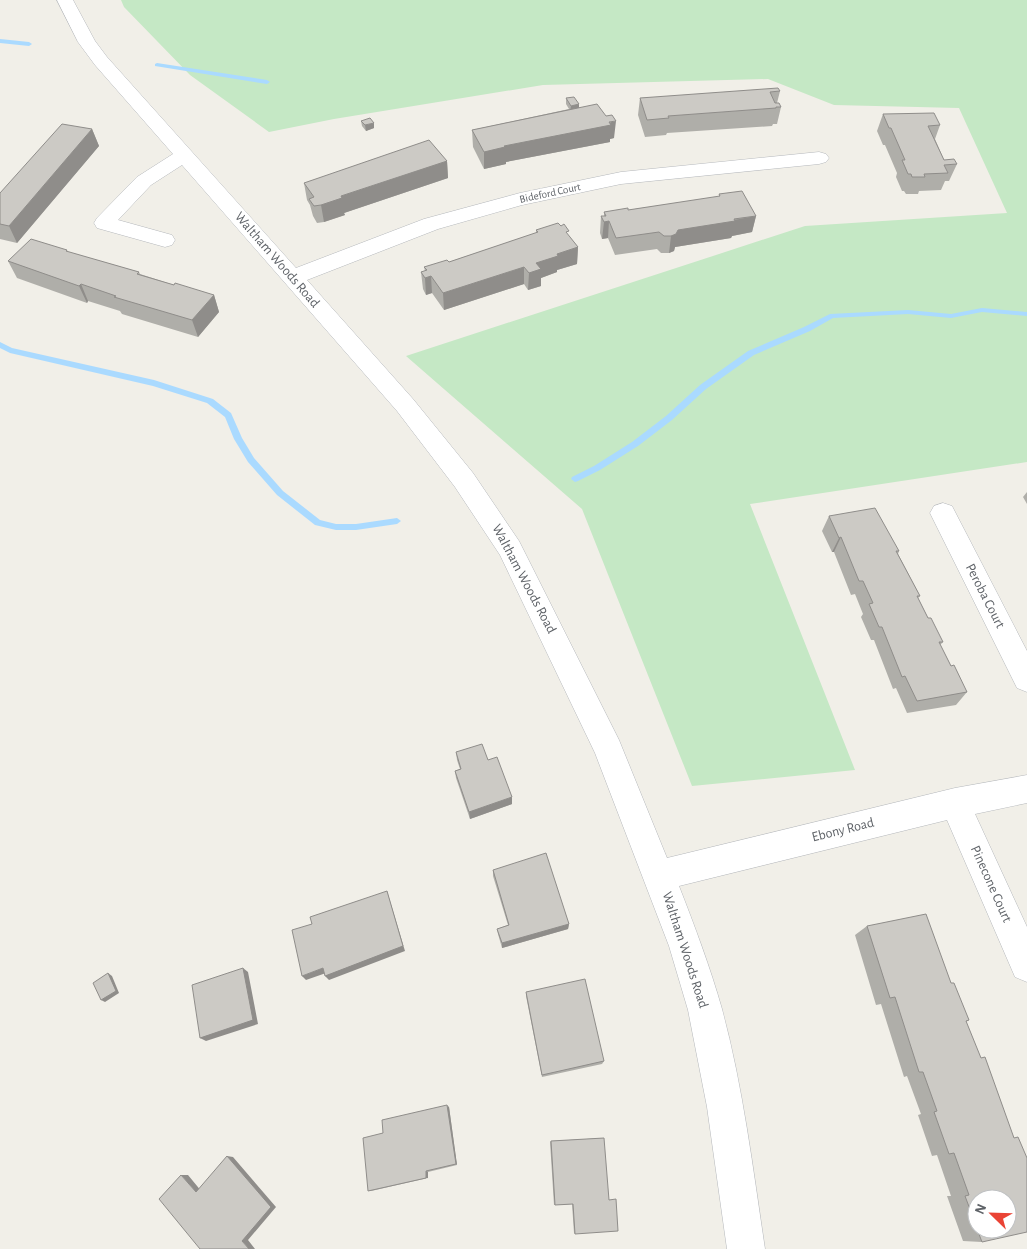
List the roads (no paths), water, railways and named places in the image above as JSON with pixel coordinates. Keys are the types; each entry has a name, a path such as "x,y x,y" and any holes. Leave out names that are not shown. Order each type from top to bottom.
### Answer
{"street":[{"name":"Waltham Woods Road","path":"66,0 87,42 96,54 436,444 464,480 510,549 609,750 660,875 686,946 705,1010 725,1107 746,1249"},
{"path":"165,240 104,224 144,181 185,155"},
{"name":"Bideford Court","path":"293,278 431,224 520,200 621,178 819,158"},
{"name":"Peroba Court","path":"943,513 1027,679"},
{"name":"Ebony Road","path":"660,875 955,803 1027,790"},
{"name":"Pinecone Court","path":"955,803 1027,965"}],"waterway":[{"path":"0,41 29,44"},
{"path":"157,65 267,82"},
{"path":"575,479 597,468 635,444 669,418 703,387 751,353 832,316 908,312 951,316 982,310 1027,314"},
{"path":"0,345 10,350 154,383 210,401 228,415 238,439 251,460 280,493 318,523 336,527 356,527 397,521"}]}
